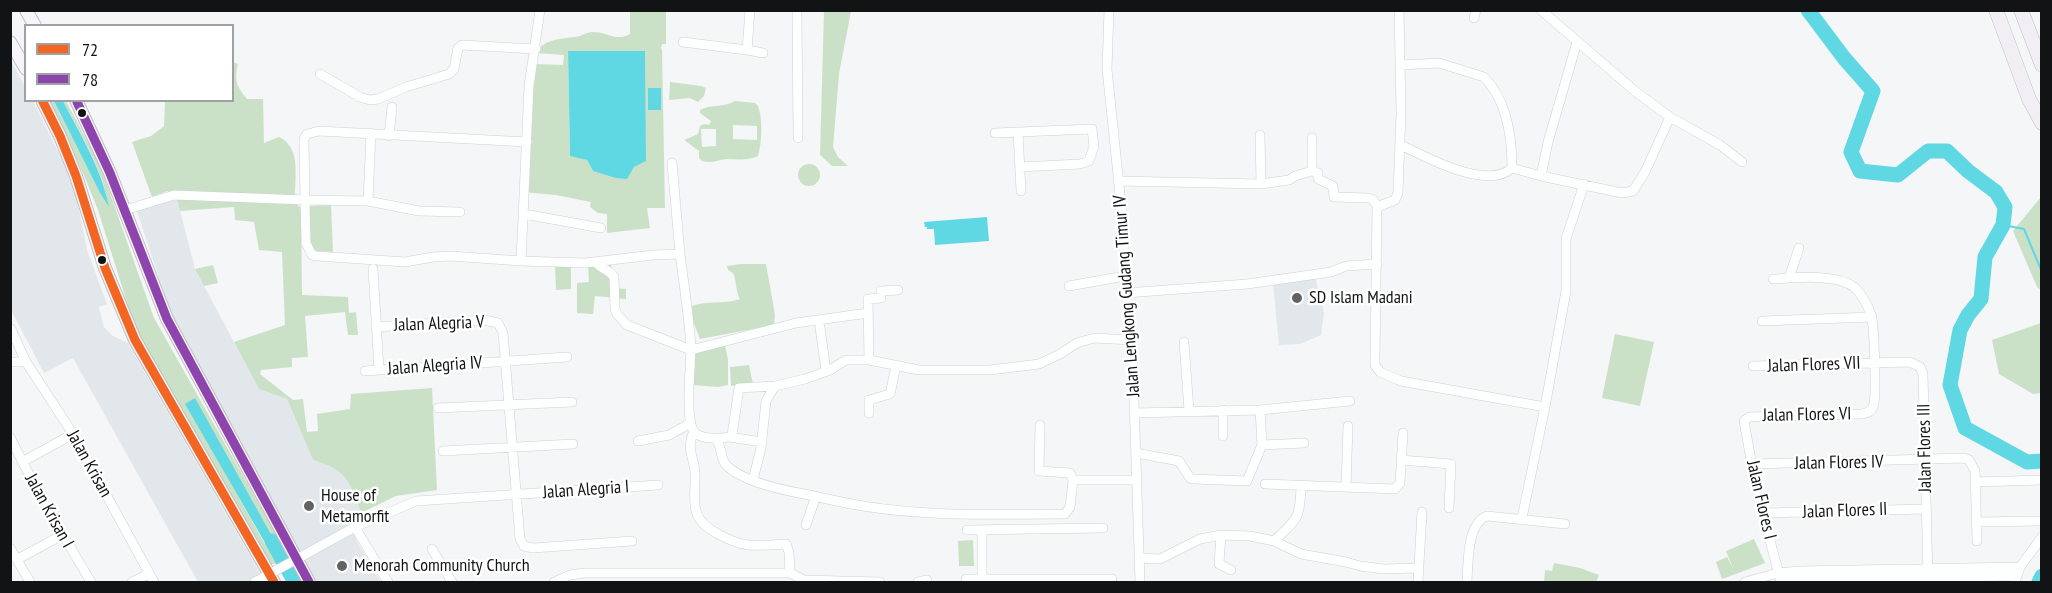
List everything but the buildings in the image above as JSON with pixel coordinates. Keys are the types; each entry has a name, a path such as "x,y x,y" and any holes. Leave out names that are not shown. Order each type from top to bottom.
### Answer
{"highway":[{"path":"1996,10 2029,99 2042,123"},
{"path":"2021,10 2042,65"}],"main road":[{"path":"26,10 33,24"},
{"path":"10,42 24,66"},
{"path":"43,102 76,176 105,268 135,340 274,576"},
{"path":"77,102 125,210 167,319 293,563 309,582"}],"street":[{"path":"521,261 530,86 540,10"},
{"path":"747,50 750,10"},
{"path":"797,10 798,138"},
{"name":"Jalan Lengkong Gudang Timur IV","path":"1109,10 1107,69 1125,241 1126,293 1132,340 1140,582"},
{"path":"1377,207 1397,197 1401,145 1399,10"},
{"path":"1541,10 1636,92 1670,117 1720,145 1742,162"},
{"path":"683,42 763,52"},
{"path":"1541,176 1548,142 1577,42"},
{"path":"320,74 360,97 370,100 449,74 454,69 458,48 462,45 536,49"},
{"path":"1401,65 1439,63 1484,77 1503,108 1510,130 1512,168"},
{"path":"389,136 392,107"},
{"path":"1401,145 1468,173 1500,175 1512,168 1622,192 1633,191 1645,172 1670,117"},
{"path":"996,133 1092,129 1094,146 1092,158 1086,162 1020,167"},
{"path":"527,142 320,131 307,134 303,139 306,243 312,255 405,262 451,256 559,263 596,262 680,254"},
{"path":"1018,132 1022,191"},
{"path":"368,201 371,133"},
{"path":"1260,135 1262,184"},
{"path":"1312,138 1312,171"},
{"path":"1094,146 1114,144"},
{"path":"672,163 691,350 689,387 692,427 689,447 695,472 695,509 698,517 715,533 738,542 748,545 786,544 789,548 790,573"},
{"path":"1119,181 1262,184 1289,180 1312,171 1318,173 1318,179 1333,186 1334,197 1372,199 1377,207 1375,365 1380,372 1417,385 1545,407"},
{"path":"1522,518 1566,291 1566,239 1584,184"},
{"path":"125,210 174,195 368,201 419,211 460,212"},
{"path":"524,214 601,228"},
{"path":"1789,278 1799,248"},
{"path":"596,262 614,277 615,309 627,326 691,350 796,323 868,313"},
{"path":"1126,293 1247,284 1320,274 1346,266 1377,264"},
{"path":"373,269 379,370"},
{"path":"1069,286 1125,276"},
{"name":"Jalan Flores VI","path":"1746,418 1862,414 1869,412 1874,404 1872,317 1855,288 1833,278 1773,279"},
{"path":"869,360 868,299 881,298 881,291 898,294"},
{"path":"1762,321 1872,317"},
{"name":"Jalan Alegria V","path":"376,327 483,320 493,321 501,327 506,361 515,495 520,539 524,546 533,548 632,541"},
{"path":"819,320 826,371"},
{"name":"Jalan Krisan","path":"11,329 26,362 73,434 154,582"},
{"path":"729,437 733,433 739,388 776,386 805,380 846,360 869,360 896,366 942,371 990,370 1032,366 1094,338 1132,340"},
{"path":"1184,342 1189,411"},
{"name":"Jalan Alegria IV","path":"365,371 567,357"},
{"path":"10,362 26,362"},
{"name":"Jalan Flores III","path":"1874,363 1910,362 1920,367 1923,374 1928,573"},
{"name":"Jalan Flores VII","path":"1753,366 1874,363"},
{"path":"869,413 869,400 890,394 896,366"},
{"path":"753,480 762,442 766,401 776,386"},
{"path":"1135,413 1260,410 1350,401"},
{"path":"438,408 572,402"},
{"path":"1223,410 1223,436"},
{"path":"1136,453 1179,461 1193,479 1247,481 1262,445 1260,410"},
{"name":"Jalan Flores I","path":"1746,418 1743,424 1756,488 1780,579"},
{"path":"715,438 727,466 753,480 783,490 862,506 910,511 1065,514 1070,507 1073,480 1070,472 1039,471 1040,425"},
{"path":"1346,487 1348,426"},
{"path":"692,427 697,435 762,442"},
{"path":"638,441 669,435 692,427"},
{"path":"1265,484 1395,489 1400,483 1403,433"},
{"path":"22,462 73,434"},
{"name":"Jalan Krisan I","path":"10,437 62,535 91,582"},
{"path":"1262,445 1304,442"},
{"path":"443,451 573,444"},
{"name":"Jalan Flores IV","path":"1753,465 1964,458 1973,465 1976,482"},
{"path":"1401,460 1451,464 1449,508"},
{"path":"1073,480 1137,480"},
{"path":"1977,541 1976,482 2042,480"},
{"name":"Jalan Alegria I","path":"255,582 274,576 355,527 416,501 658,485"},
{"path":"1274,540 1297,518 1300,510 1301,486"},
{"path":"806,525 816,496"},
{"name":"Jalan Flores II","path":"1764,513 1926,509"},
{"path":"1419,582 1422,512"},
{"path":"1467,582 1472,539 1477,522 1487,516 1565,524"},
{"path":"1977,522 2042,521"},
{"path":"355,527 388,582"},
{"path":"968,530 1103,528"},
{"path":"982,530 982,579"},
{"path":"18,559 62,535"},
{"path":"1139,558 1160,560 1200,539 1221,535 1250,536 1274,540 1301,554 1360,566 1384,569 1418,568"},
{"path":"1221,535 1219,564 1232,570"},
{"path":"1745,582 1780,579 1800,571 1978,572 2017,575 2042,537"},
{"path":"10,548 30,582"},
{"path":"432,549 452,582"},
{"path":"748,572 748,582"},
{"path":"554,582 570,575 584,573 748,572 790,573 804,581 880,582"},
{"path":"132,582 149,573"},
{"path":"966,579 1112,579"}],"shaded area":[{"path":"10,59 24,85 24,102 33,102 66,168 78,204 87,250 107,304 99,307 104,327 113,336 128,343 265,582 198,582 73,358 44,373 11,310"},
{"path":"177,199 195,269 259,389 287,399 313,460 334,466 352,484 361,515 356,540 381,582 314,582 173,321 136,208"},
{"name":"SD Islam Madani","path":"1315,277 1324,313 1321,335 1300,344 1279,345 1273,283"}],"green space":[{"path":"630,11 666,11 666,44 662,44 661,48 665,208 647,208 650,228 607,233 607,214 598,213 590,207 591,202 556,195 523,192 535,64 563,65 564,55 536,53 548,42 577,37 590,32 616,37 630,34","holes":["568,51 640,162 634,167 593,171 587,160 570,155"]},
{"path":"824,11 851,11 839,74 833,147 838,157 848,166 832,166 820,155"},
{"path":"234,62 238,64 236,75 240,90 247,99 263,99 264,143 279,137 291,148 296,171 295,196 171,193 167,191 152,197 132,142 151,136 164,126 165,102 234,102"},
{"path":"670,82 706,88 704,96 698,102 690,98 669,100"},
{"path":"735,101 755,103 758,106 761,131 758,156 746,159 702,161 699,158 699,151 684,140 698,134 700,126 709,125 711,121 700,113 700,110","holes":["733,125 757,126 757,140 733,139","701,129 716,129 716,146 702,147"]},
{"path":"49,102 54,102 108,205 96,166 64,102 67,102 100,165 154,318 288,555 286,560 280,564 269,564 134,325 98,210","holes":["186,403 282,556 274,560"]},
{"path":"805,164 813,164 820,171 820,179 813,186 805,186 798,179 798,171"},
{"path":"2041,197 2041,290 2037,287 2013,231"},
{"path":"177,199 295,203 301,208 302,295 348,297 349,313 356,312 358,335 348,335 345,312 305,316 308,357 292,358 292,367 261,370 260,374 293,400 303,399 307,432 318,431 317,414 350,409 351,394 432,388 437,490 396,496 361,513 346,478 333,468 313,460 287,399 259,389 234,342 285,325 282,252 259,250 254,222 235,220 234,207 180,211"},
{"path":"331,205 333,252 312,251 308,243 308,206"},
{"path":"611,263 613,288 626,289 626,299 595,296 593,314 577,313 577,283 589,282 588,264"},
{"path":"766,264 775,315 774,325 700,339 693,321 692,306 740,299 733,273 728,270 727,266"},
{"path":"213,265 218,283 204,286 195,269"},
{"path":"571,265 571,289 556,290 555,266"},
{"path":"2041,323 2041,393 2033,394 1999,374 1992,340"},
{"path":"1615,334 1654,342 1640,406 1602,398"},
{"path":"725,345 728,360 728,385 718,387 692,385 693,352"},
{"path":"749,365 753,384 731,386 730,367"},
{"path":"1754,539 1765,563 1722,579 1716,562 1727,557 1733,568 1726,551"},
{"path":"973,540 974,566 959,566 958,541"},
{"path":"1554,563 1580,568 1599,575 1596,582 1544,582 1545,570 1552,571"}],"water":[{"path":"568,51 645,51 646,161 634,167 627,179 593,171 587,160 570,156"},
{"path":"648,88 661,88 661,110 648,110"},
{"path":"54,102 64,102 83,139 96,165 109,207"},
{"path":"987,217 989,241 935,245 934,229 927,229 924,222"},
{"path":"195,398 283,556 275,560 185,404"}],"waterway":[{"path":"1808,10 1844,58 1873,91 1851,152 1860,171 1898,175 1928,151 1947,151 1968,171 1996,192 2005,207 2003,225 1985,257 1981,299 1960,330 1950,385 1965,428 2027,462 2042,461"},
{"path":"2003,225 2024,229 2042,272"},
{"path":"272,541 295,582"},
{"path":"2039,582 2042,576"}],"transit line":[{"name":"72","path":"43,102 76,176 105,268 135,340 274,582"},
{"name":"78","path":"77,102 110,173 167,319 309,582"}],"place":[{"name":"SD Islam Madani","path":"1297,298"},
{"name":"House of Metamorfit","path":"309,506"},
{"name":"Menorah Community Church","path":"342,566"}]}
